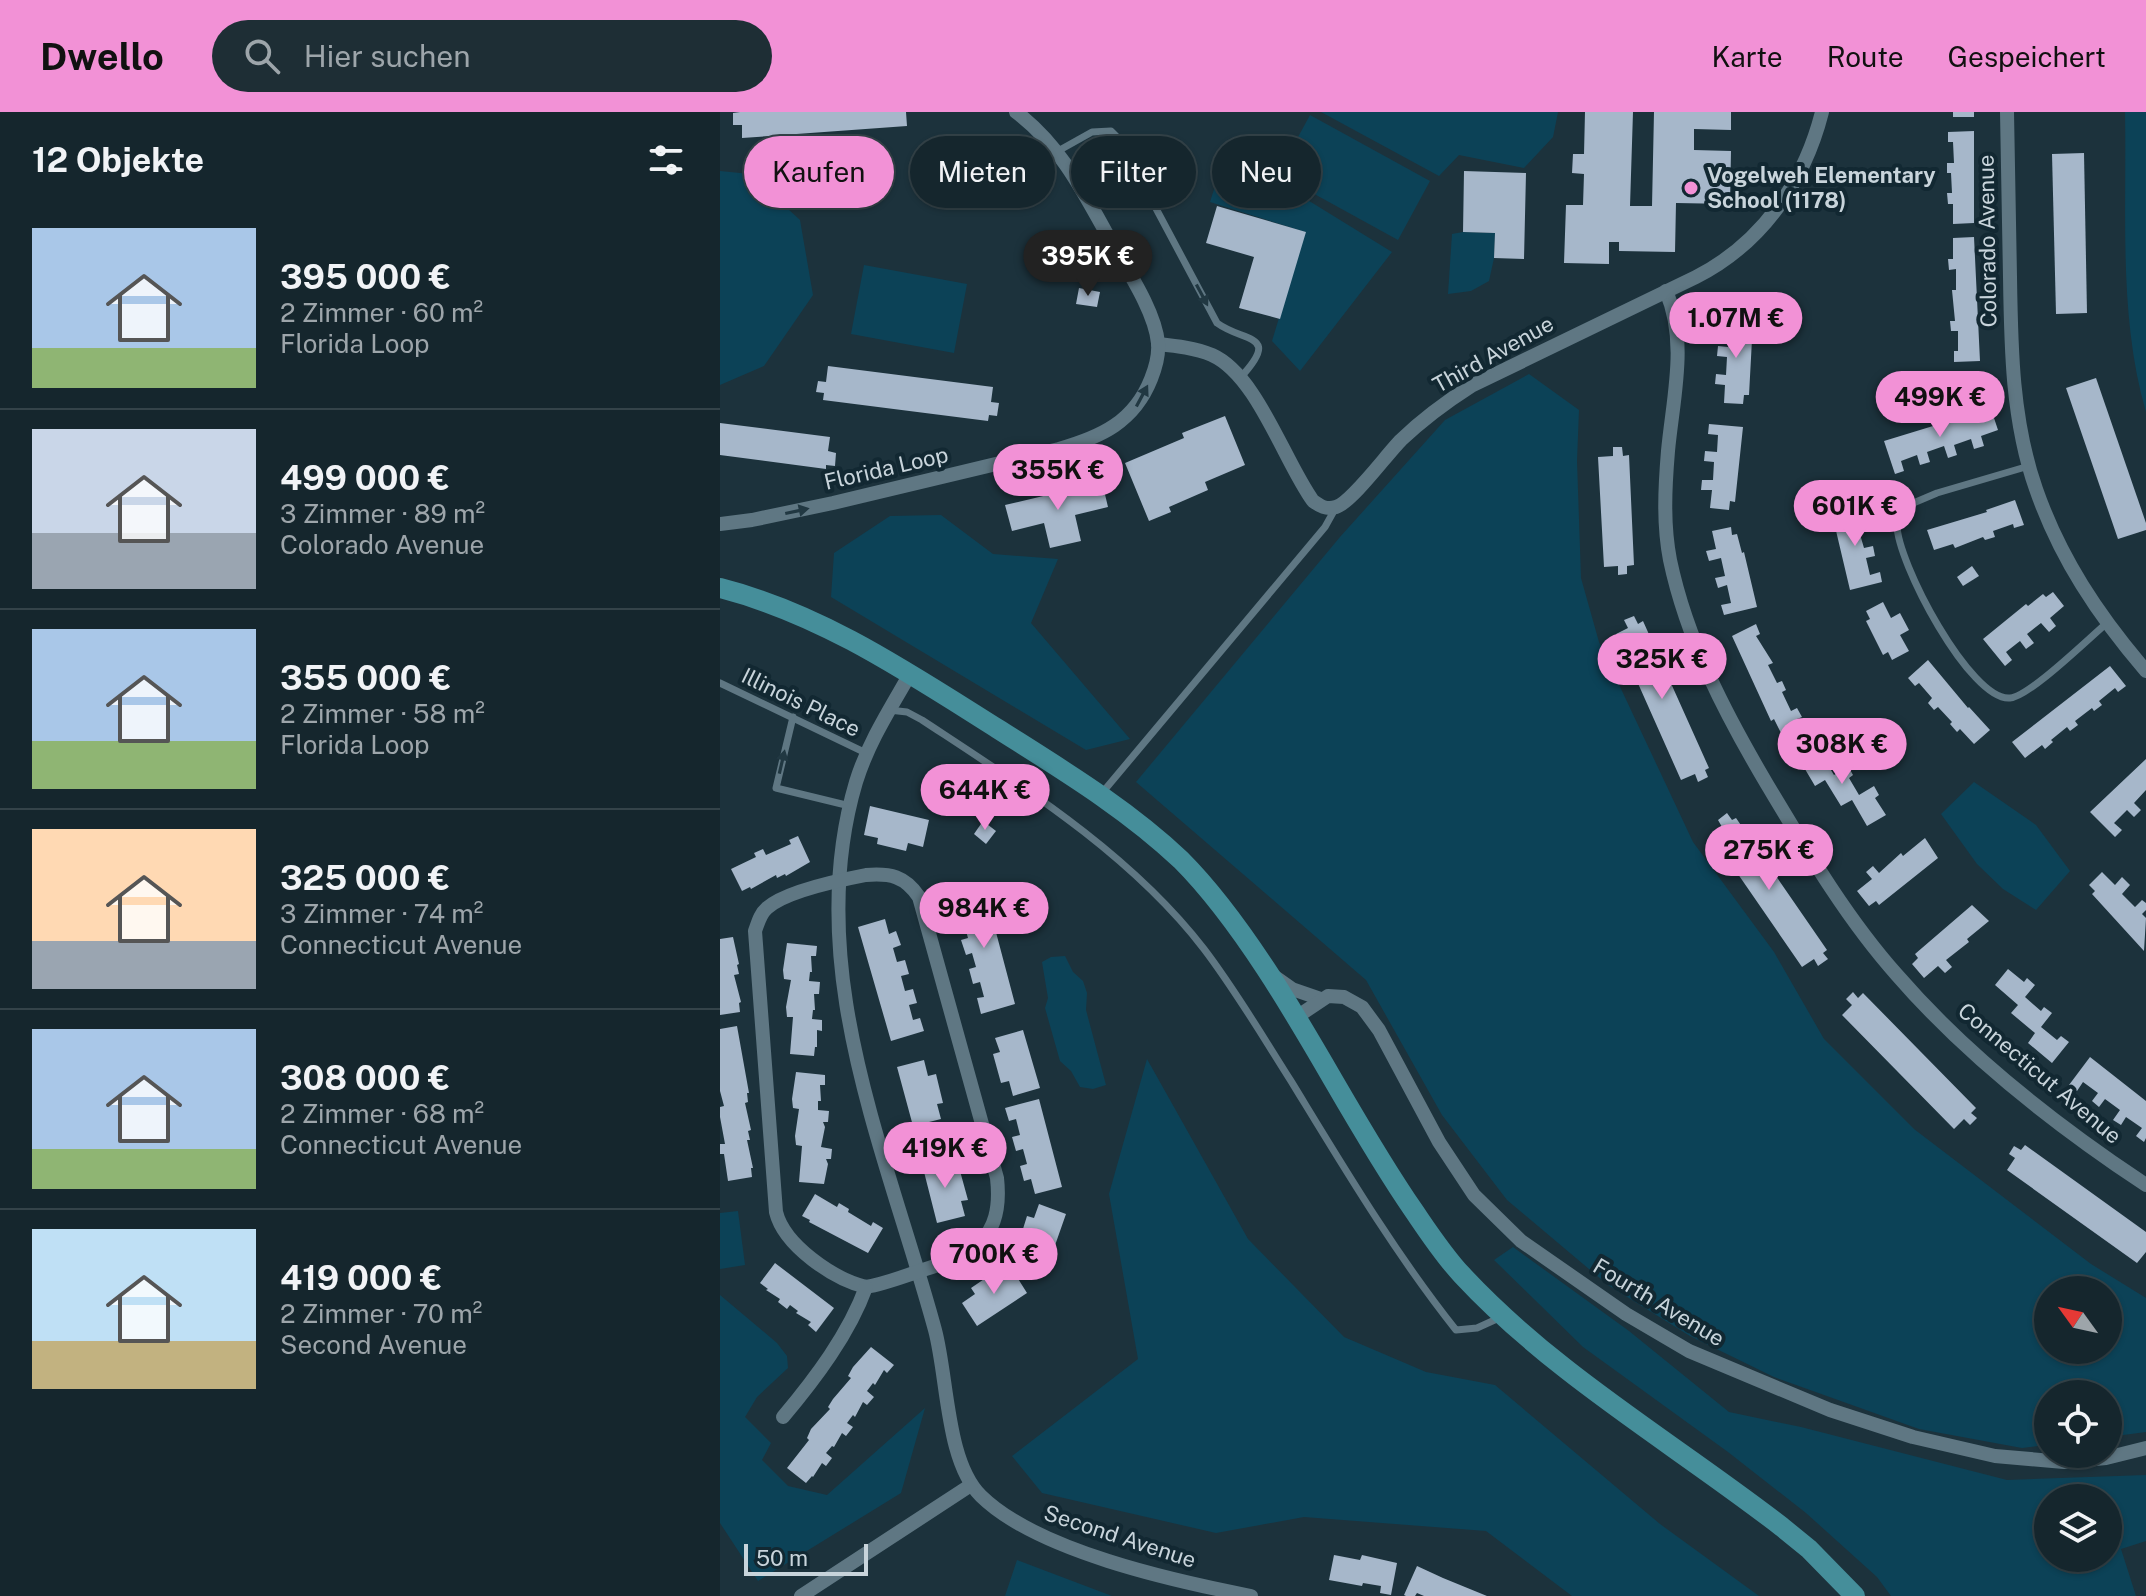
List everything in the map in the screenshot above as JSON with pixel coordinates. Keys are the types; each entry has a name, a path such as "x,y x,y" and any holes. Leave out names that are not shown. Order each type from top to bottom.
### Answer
{"main road":[{"path":"720,588 811,619 910,674 1100,795 1141,825 1183,862 1216,900 1268,972 1394,1183 1461,1274 1549,1356 1782,1527 1809,1549 1855,1596"}],"street":[{"path":"1016,112 1058,151 1074,175 1138,290 1151,317 1158,344 1193,348 1215,357 1240,378 1305,491 1324,508 1336,507"},
{"name":"Third Avenue","path":"1336,507 1348,500 1401,440 1448,401 1514,364 1716,267 1759,231 1799,174 1810,152 1822,112"},
{"name":"Colorado Avenue","path":"2007,112 2013,370 2029,466 2034,486 2057,540 2083,590 2146,671"},
{"name":"Connecticut Avenue","path":"1666,291 1674,309 1679,355 1665,496 1670,558 1686,620 1754,761 1871,944 1898,976 1997,1072 2099,1153 2146,1185"},
{"name":"Florida Loop","path":"720,524 833,503 1089,440 1117,426 1136,408 1153,372 1158,344"},
{"name":"Second Avenue","path":"910,674 866,753 850,806 840,880 840,962 847,1014 870,1111 919,1271 942,1360 952,1435 964,1473 971,1485 999,1511 1050,1540 1186,1582 1251,1596"},
{"path":"866,875 895,875 911,885 919,897 997,1178 998,1211 984,1239 974,1250 954,1260 919,1271 866,1287 851,1283 802,1250 779,1225 776,1212 755,931 764,910 776,902 840,880 866,875"},
{"name":"Fourth Avenue","path":"1268,972 1292,989 1321,999 1336,995 1362,1007 1379,1030 1439,1142 1474,1195 1521,1241 1626,1314 1689,1351 1830,1410 1913,1437 1995,1456 2034,1459"},
{"path":"1295,1018 1321,999"},
{"path":"783,1417 836,1344 866,1287"},
{"name":"Fourth Avenue","path":"2122,1454 2146,1448"},
{"path":"2122,1458 2146,1457"},
{"path":"801,1596 971,1485"}],"lane":[{"path":"1058,151 1092,132 1111,131 1119,139 1217,323 1256,342 1259,351 1255,362 1240,378"},
{"path":"2029,466 1937,493 1904,507 1897,525 1915,584 1953,649 1999,697 2009,699 2027,691 2107,623"},
{"path":"1100,795 1325,527 1336,507"},
{"name":"Illinois Place","path":"720,683 866,753"},
{"path":"889,710 907,712 922,720 1016,781 1121,863 1159,898 1204,949 1242,1003 1341,1163 1456,1330 1477,1328 1505,1316"},
{"path":"793,717 776,788 850,806"}],"shaded area":[{"path":"1321,112 1558,112 1553,137 1524,168 1459,155 1439,176"},
{"path":"2125,112 2146,112 2146,412 2131,339 2128,301"},
{"path":"1310,115 1430,181 1398,240 1321,198 1321,136 1299,136"},
{"path":"720,171 744,173 744,208 787,208 800,220 813,295 764,366 720,385"},
{"path":"1229,208 1321,208 1392,252 1300,371 1272,341 1305,232"},
{"path":"1495,233 1489,281 1471,291 1448,294 1452,234"},
{"path":"864,265 967,284 954,353 851,334"},
{"path":"1529,374 1579,410 1577,461 1581,578 1599,642 1693,842 1774,952 1824,1039 1914,1129 2110,1276 2034,1276 2034,1364 2122,1364 2122,1283 2146,1298 2146,1432 2122,1435 2122,1380 2034,1380 2034,1447 2022,1448 1919,1429 1774,1377 1690,1336 1608,1285 1507,1200 1442,1115 1366,980 1136,782 1340,537 1445,420"},
{"path":"941,515 993,554 1058,559 1031,623 1130,739 1086,750 831,597 834,553 890,516"},
{"path":"1974,782 2036,825 2070,871 2036,910 2003,889 1977,864 1941,814"},
{"path":"1065,956 1073,972 1083,981 1087,993 1086,1010 1106,1085 1093,1089 1080,1087 1071,1071 1060,1061 1045,1008 1048,998 1042,962 1051,957"},
{"path":"1147,1059 1248,1239 1344,1337 1426,1372 1495,1385 1660,1524 1759,1596 1572,1596 1486,1531 1304,1517 1216,1533 1042,1493 1012,1456 1138,1359 1109,1194"},
{"path":"738,1211 745,1265 720,1269 720,1213"},
{"path":"1513,1247 1629,1331 1729,1412 1801,1427 2007,1480 2146,1475 2146,1541 2122,1549 2122,1484 2034,1484 2034,1572 2122,1572 2122,1552 2136,1596 1891,1596 1877,1577 1806,1513 1583,1347 1494,1260"},
{"path":"720,1295 777,1343 787,1356 788,1368 757,1397 745,1417 771,1443 762,1460 788,1486 827,1495 925,1408 901,1493 758,1581 720,1523"},
{"path":"1017,1560 1112,1596 1005,1596"}],"building":[{"path":"906,112 907,126 742,138 742,125 733,125 733,113"},
{"name":"Vogelweh Elementary School (1178)","path":"1585,112 1633,112 1630,206 1652,206 1654,112 1731,112 1731,130 1694,129 1694,150 1731,151 1730,204 1676,203 1675,252 1619,251 1619,242 1609,242 1609,264 1564,263 1566,205 1583,205 1584,174 1572,173 1573,154 1584,154"},
{"path":"1953,112 1974,112 1974,117 1953,117"},
{"path":"1974,131 1974,223 1953,224 1953,204 1948,204 1947,193 1952,193 1947,163 1954,163 1953,142 1948,142 1948,132"},
{"path":"2084,153 2087,313 2056,314 2052,154"},
{"path":"1464,171 1526,173 1524,259 1494,258 1495,233 1463,232"},
{"path":"1216,208 1306,232 1280,319 1239,308 1254,257 1206,243"},
{"path":"1974,237 1980,361 1954,362 1954,351 1958,351 1958,331 1951,331 1950,321 1955,321 1952,290 1956,290 1956,269 1949,270 1948,259 1953,259 1953,238"},
{"path":"1079,288 1100,292 1097,307 1076,304"},
{"path":"1719,319 1753,321 1749,395 1744,395 1743,404 1724,403 1725,385 1715,384 1716,374 1726,375 1727,357 1717,356 1718,346 1728,347 1729,329 1719,329"},
{"path":"828,366 993,387 991,402 999,403 997,416 989,415 988,421 823,400 824,393 816,392 818,381 826,382"},
{"path":"2096,378 2146,523 2146,530 2118,539 2066,388"},
{"path":"1982,411 1983,415 1992,412 1998,430 1981,436 1984,446 1974,449 1971,439 1954,445 1957,455 1948,458 1944,446 1927,452 1930,462 1920,465 1917,455 1901,461 1904,471 1895,474 1884,441"},
{"path":"1225,416 1245,465 1205,482 1208,490 1169,507 1171,512 1149,521 1125,463 1184,438 1182,433"},
{"path":"720,423 830,437 828,451 836,453 835,466 826,465 826,469 720,455"},
{"path":"1709,424 1743,427 1735,502 1730,501 1729,510 1710,508 1712,490 1701,490 1702,480 1713,480 1714,462 1704,461 1705,451 1717,452 1718,435 1708,434"},
{"path":"1613,447 1622,447 1623,456 1629,455 1634,565 1627,566 1627,574 1618,575 1618,566 1604,567 1598,457 1613,456"},
{"path":"1102,482 1108,507 1075,515 1081,541 1050,548 1044,523 1012,531 1005,505"},
{"path":"2015,500 2024,525 2014,528 2013,524 1993,531 1995,537 1985,540 1983,537 1955,548 1953,544 1934,550 1927,530"},
{"path":"1854,504 1858,521 1868,518 1871,528 1859,531 1864,548 1873,546 1875,556 1866,558 1870,575 1880,572 1882,582 1850,590 1833,518 1838,517 1835,508"},
{"path":"1731,527 1732,535 1737,534 1744,552 1757,607 1724,615 1721,605 1731,603 1727,585 1718,588 1715,578 1725,576 1721,558 1709,561 1706,551 1716,549 1712,531"},
{"path":"1972,566 1979,576 1963,586 1957,577"},
{"path":"2053,592 2064,606 2050,618 2056,626 2049,632 2041,623 2027,634 2034,643 2026,649 2020,641 2006,652 2012,660 2005,666 1983,639 2026,604 2028,606 2043,594 2046,597"},
{"path":"1883,602 1891,618 1900,613 1909,630 1900,635 1909,651 1892,660 1888,652 1883,655 1866,621 1870,619 1866,611"},
{"path":"1634,616 1638,624 1643,621 1709,768 1705,770 1708,777 1698,782 1695,774 1681,780 1616,634 1628,628 1624,620"},
{"path":"1756,624 1760,634 1756,636 1773,663 1768,665 1777,683 1782,681 1786,690 1782,692 1791,711 1797,708 1802,717 1797,719 1806,738 1788,747 1774,719 1771,721 1732,636"},
{"path":"1928,660 1990,730 1974,744 1960,729 1957,732 1938,707 1934,710 1928,703 1932,698 1919,683 1915,686 1908,678"},
{"path":"2110,666 2126,686 2118,692 2115,688 2099,701 2102,705 2094,711 2092,708 2075,721 2078,725 2070,731 2067,727 2045,749 2042,745 2025,758 2012,742"},
{"path":"1821,745 1827,755 1823,757 1834,775 1848,766 1853,775 1849,778 1859,795 1874,786 1879,795 1875,798 1886,815 1867,826 1852,800 1841,806 1825,780 1815,786 1799,759"},
{"path":"2146,759 2146,790 2134,803 2141,810 2134,817 2127,810 2114,823 2122,830 2115,837 2090,812"},
{"path":"870,806 929,820 923,847 908,843 906,851 877,844 878,838 864,835"},
{"path":"1727,813 1732,820 1736,818 1827,950 1823,953 1828,959 1818,966 1814,959 1802,967 1711,835 1722,827 1718,820"},
{"path":"983,821 996,831 986,844 974,834"},
{"path":"798,836 810,862 786,876 777,878 776,875 742,891 731,869 756,857 754,853 763,849 766,855 791,844 789,840"},
{"path":"1925,838 1938,858 1879,905 1876,901 1869,906 1857,891 1872,879 1866,872 1873,866 1879,873 1901,853 1903,856"},
{"path":"2102,872 2115,885 2122,877 2130,885 2122,894 2135,907 2142,900 2146,903 2142,914 2146,918 2144,951 2092,894 2095,891 2089,885"},
{"path":"984,887 1015,1004 981,1014 977,998 984,997 980,982 973,984 969,969 976,967 972,953 966,955 961,940 968,938 964,924 957,925 953,910 960,908 956,894"},
{"path":"1972,905 1989,921 1946,960 1952,967 1945,973 1938,966 1924,978 1912,964 1918,958 1915,954"},
{"path":"885,919 889,934 896,931 901,945 893,948 897,962 905,960 909,974 901,976 905,991 913,989 917,1003 909,1005 913,1020 920,1018 924,1031 891,1041 858,927"},
{"path":"733,937 739,964 739,974 734,975 741,1002 740,1012 720,1015 720,939"},
{"path":"787,943 817,946 816,956 811,956 809,981 820,982 819,994 814,994 812,1019 822,1020 822,1031 817,1030 814,1056 790,1054 793,1017 787,1017 786,1007 791,980 784,979 783,970"},
{"path":"2008,969 2024,982 2027,978 2035,985 2025,997 2041,1011 2044,1007 2052,1013 2041,1027 2057,1040 2061,1036 2069,1042 2052,1063 2028,1043 2035,1033 2011,1013 2018,1005 1995,985"},
{"path":"1853,992 1858,998 1863,993 1976,1108 1971,1113 1977,1118 1970,1125 1964,1119 1954,1129 1842,1015 1852,1005 1846,999"},
{"path":"737,1026 749,1093 748,1102 745,1103 751,1130 748,1131 750,1140 747,1140 753,1168 752,1177 728,1181 724,1154 720,1154 720,1144 725,1144 720,1117 720,1107 724,1106 720,1091 720,1029"},
{"path":"1023,1030 1040,1088 1013,1096 1009,1081 1001,1083 993,1054 1000,1052 995,1038"},
{"path":"2090,1057 2146,1101 2144,1142 2136,1136 2142,1128 2126,1117 2121,1125 2113,1120 2120,1110 2105,1099 2099,1107 2092,1101 2098,1093 2083,1082 2077,1091 2069,1085"},
{"path":"924,1060 928,1076 936,1074 943,1103 937,1104 941,1119 913,1126 897,1067"},
{"path":"796,1072 825,1075 825,1085 820,1085 818,1110 829,1111 828,1122 823,1122 821,1147 832,1149 831,1159 826,1159 824,1184 799,1182 802,1146 796,1145 795,1136 799,1109 793,1108 792,1099"},
{"path":"1039,1099 1062,1187 1035,1194 1031,1179 1024,1181 1020,1166 1027,1164 1023,1149 1016,1151 1012,1137 1020,1135 1016,1119 1009,1121 1005,1108"},
{"path":"2025,1145 2146,1232 2146,1252 2137,1263 2007,1170 2015,1158 2009,1154 2014,1146 2021,1150"},
{"path":"949,1157 953,1172 960,1171 968,1200 961,1201 965,1216 937,1223 922,1164"},
{"path":"815,1194 837,1207 839,1203 871,1226 873,1222 883,1228 868,1253 802,1216"},
{"path":"1039,1204 1066,1214 1046,1271 1019,1262 1025,1247 1018,1245 1027,1216 1034,1218"},
{"path":"775,1263 834,1308 816,1332 808,1325 811,1322 796,1313 798,1311 790,1305 787,1309 760,1283"},
{"path":"1012,1269 1027,1293 977,1326 962,1303 975,1294 971,1288 996,1271 999,1277"},
{"path":"871,1347 894,1365 887,1373 884,1370 875,1385 873,1383 867,1391 874,1397 867,1405 863,1402 855,1417 853,1415 847,1423 853,1427 846,1436 842,1433 834,1447 826,1453 832,1458 826,1466 822,1463 806,1483 787,1468 809,1440 811,1429 830,1409 828,1407 833,1399 851,1378 848,1376 853,1367"},
{"path":"1334,1555 1360,1560 1362,1555 1397,1563 1391,1595 1380,1593 1381,1586 1329,1580"},
{"path":"1417,1566 1487,1596 1424,1596 1417,1593 1406,1596"}],"place":[{"name":"Vogelweh Elementary School (1178)","path":"1691,188"}]}
